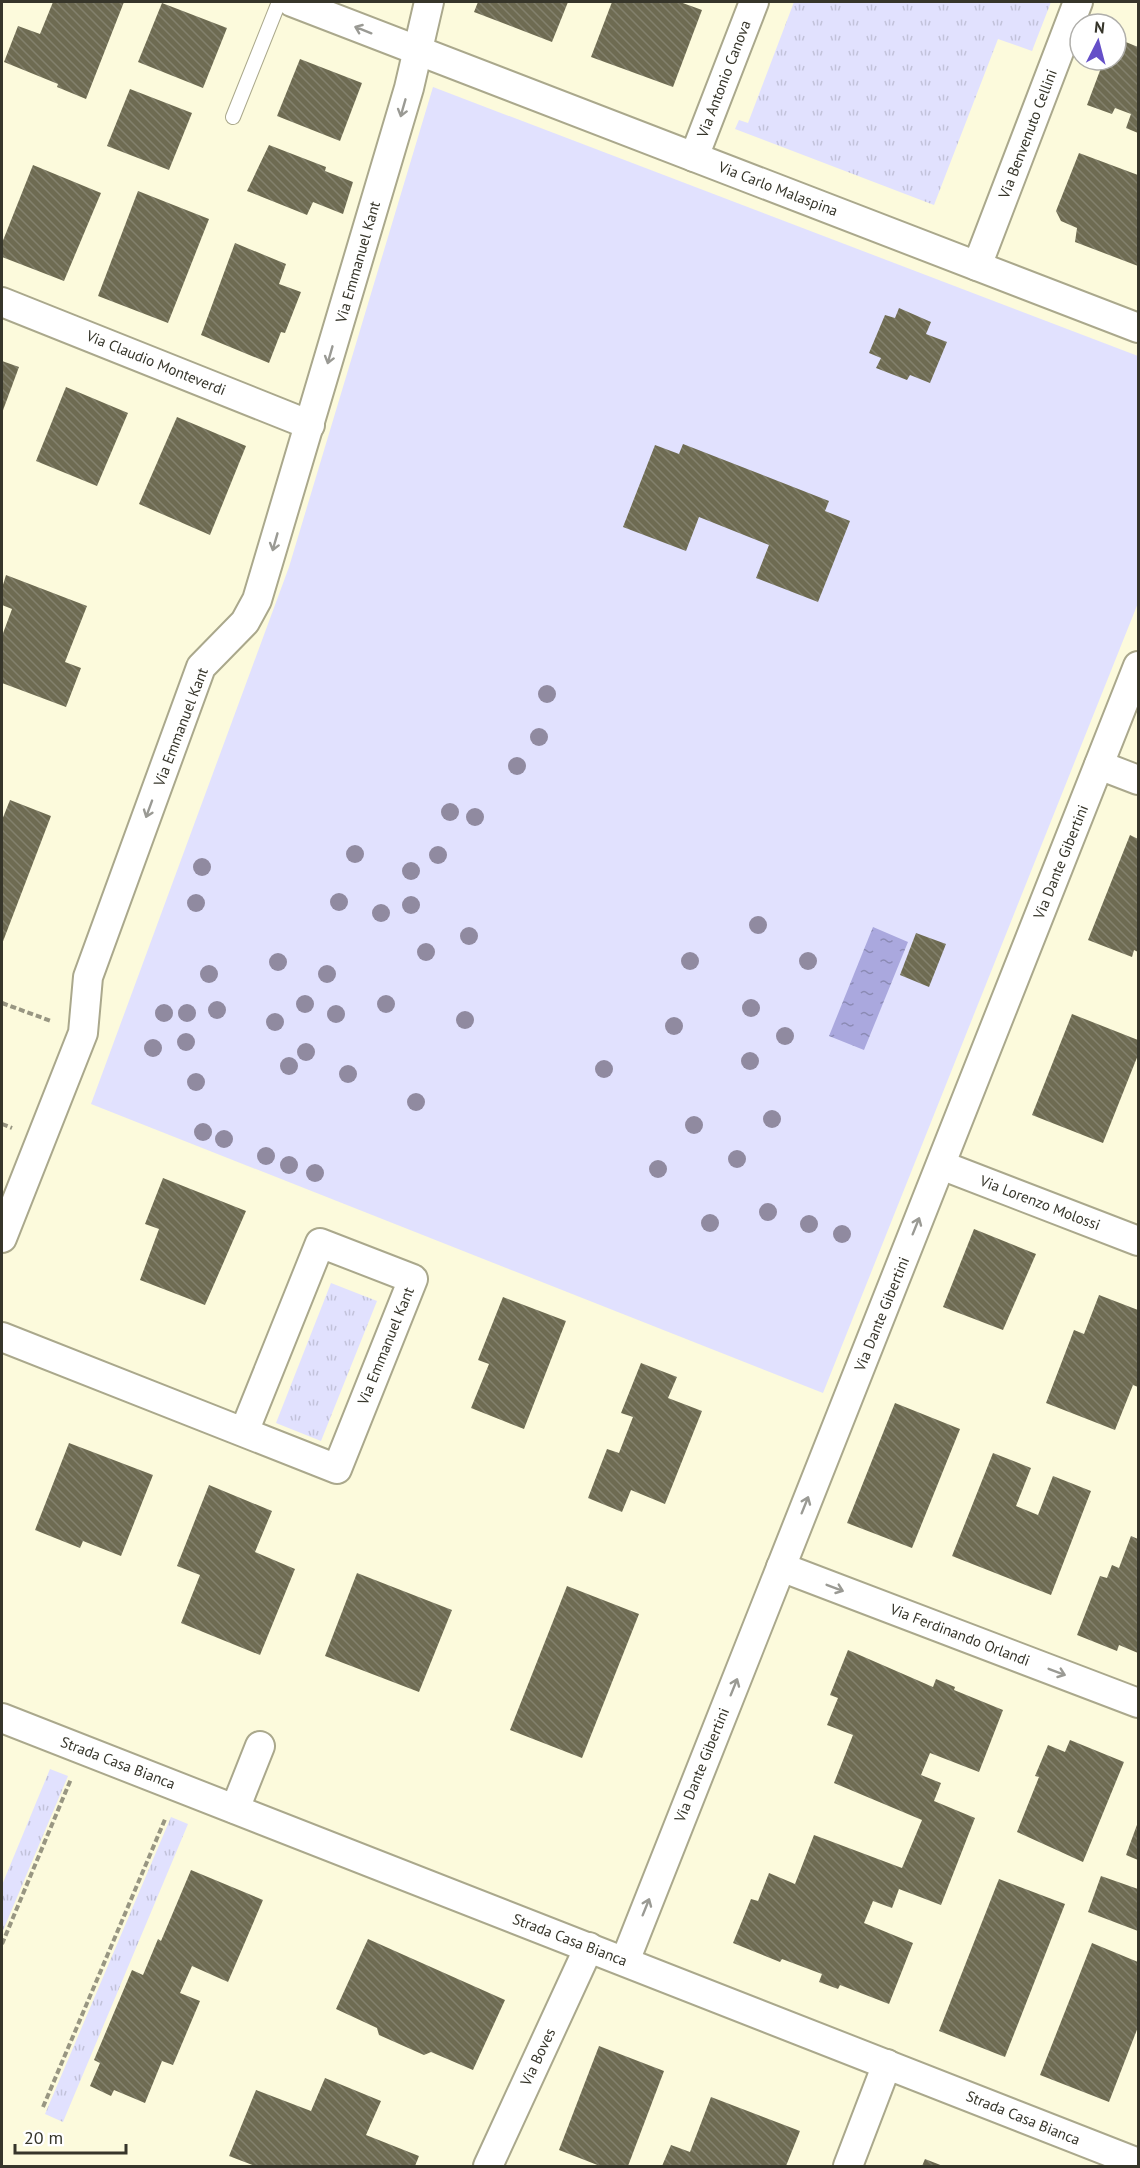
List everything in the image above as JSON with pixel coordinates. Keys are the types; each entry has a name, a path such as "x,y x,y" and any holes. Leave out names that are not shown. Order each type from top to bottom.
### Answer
{"street":[{"name":"Via Carlo Malaspina","path":"292,2 1138,328"},
{"name":"Via Emmanuel Kant","path":"2,1238 83,1033 88,977 201,667 245,622 257,600 418,51 429,2"},
{"name":"Via Antonio Canova","path":"694,157 754,2"},
{"name":"Via Benvenuto Cellini","path":"977,266 1078,2"},
{"name":"Via Claudio Monteverdi","path":"2,302 310,425"},
{"name":"Via Dante Gibertini","path":"625,1961 1138,666"},
{"path":"1099,765 1138,780"},
{"name":"Via Lorenzo Molossi","path":"941,1165 1138,1241"},
{"name":"Via Emmanuel Kant","path":"2,1337 337,1469 412,1279 320,1243 244,1432"},
{"name":"Via Ferdinando Orlandi","path":"781,1567 1138,1703"},
{"name":"Strada Casa Bianca","path":"2,1718 1138,2163"},
{"path":"235,1809 260,1746"},
{"name":"Via Boves","path":"488,2166 589,1947"},
{"path":"848,2166 888,2064"}],"lane":[{"path":"233,117 279,2"}],"path":[{"path":"2,1002 83,1033"},
{"path":"2,1944 75,1770"},
{"path":"44,2107 170,1807"}],"green space":[{"path":"794,2 1051,2 1032,51 998,39 934,205 735,129 739,120 748,123"},
{"path":"433,87 1138,356 1138,603 823,1393 91,1104 289,567"},
{"path":"331,1283 377,1301 321,1441 276,1423"},
{"path":"50,1769 68,1776 2,1933 2,1885"},
{"path":"171,1817 188,1824 63,2122 45,2114"}],"water":[{"path":"873,927 908,942 864,1050 829,1036"}],"building":[{"path":"53,2 124,2 86,99 57,87 58,84 4,62 18,26 40,34"},
{"path":"478,2 568,2 552,42 474,12"},
{"path":"612,2 680,2 702,10 673,87 591,57"},
{"path":"162,3 227,28 203,88 138,62"},
{"path":"1128,43 1138,47 1138,133 1126,128 1131,114 1115,108 1112,114 1087,105 1099,72 1128,72"},
{"path":"300,59 362,83 340,141 277,116"},
{"path":"130,89 192,113 169,170 107,146"},
{"path":"269,145 326,167 325,171 353,182 343,214 313,202 307,215 247,191"},
{"path":"1079,153 1138,175 1138,266 1075,242 1077,228 1061,221 1056,211"},
{"path":"33,165 101,193 64,281 2,257 2,243"},
{"path":"138,191 209,219 168,323 98,296"},
{"path":"235,243 286,264 279,284 301,292 285,333 281,332 269,363 201,335"},
{"path":"899,308 931,322 926,334 947,342 930,383 910,375 907,380 876,368 881,358 869,353 885,315 895,318"},
{"path":"2,361 19,367 2,413"},
{"path":"66,387 128,413 97,486 36,461"},
{"path":"177,417 246,446 210,535 139,504"},
{"path":"683,444 829,501 825,511 850,521 818,602 756,578 769,545 699,517 686,551 623,527 655,445 679,454"},
{"path":"6,575 87,606 65,662 81,668 66,707 2,683 2,636 12,609 2,605 2,588"},
{"path":"10,800 51,816 2,944 2,820"},
{"path":"1130,835 1138,839 1138,952 1134,950 1132,957 1088,940"},
{"path":"916,933 946,944 929,987 900,975"},
{"path":"1072,1014 1138,1040 1138,1055 1103,1143 1032,1115"},
{"path":"163,1178 246,1211 205,1305 140,1280 159,1229 145,1224"},
{"path":"974,1229 1036,1254 1003,1330 943,1307"},
{"path":"1099,1295 1138,1310 1138,1387 1133,1385 1115,1430 1046,1403 1074,1330 1084,1334"},
{"path":"503,1297 566,1321 524,1429 471,1408 489,1364 478,1360"},
{"path":"641,1363 677,1377 668,1398 702,1411 665,1504 631,1490 622,1512 588,1498 607,1449 619,1453 633,1417 621,1413"},
{"path":"895,1403 960,1429 912,1548 847,1523"},
{"path":"69,1443 153,1475 121,1556 83,1541 80,1548 35,1530"},
{"path":"993,1453 1031,1468 1016,1506 1038,1515 1053,1476 1091,1491 1051,1595 952,1556"},
{"path":"209,1485 272,1511 255,1552 295,1569 260,1655 181,1623 200,1575 177,1566"},
{"path":"1131,1536 1138,1539 1138,1653 1119,1645 1117,1651 1077,1635 1100,1576 1107,1578 1112,1565 1119,1568"},
{"path":"357,1573 452,1610 419,1692 325,1656"},
{"path":"567,1586 639,1614 582,1758 510,1730"},
{"path":"848,1650 933,1687 936,1679 955,1687 954,1690 1003,1710 979,1772 930,1753 921,1775 941,1783 934,1801 975,1818 941,1905 899,1889 892,1908 873,1901 864,1923 913,1943 889,2004 840,1985 838,1989 819,1982 822,1974 782,1959 780,1962 733,1943 751,1899 758,1901 769,1873 795,1884 814,1835 902,1868 922,1820 834,1783 853,1735 827,1725 838,1698 830,1695"},
{"path":"1070,1740 1124,1762 1083,1862 1017,1832 1039,1777 1035,1776 1048,1745 1065,1752"},
{"path":"1138,1822 1138,1860 1126,1855"},
{"path":"191,1870 263,1900 228,1982 192,1966 180,1993 200,2001 173,2065 162,2061 145,2103 114,2090 111,2096 90,2086 100,2063 94,2060 132,1970 143,1975 158,1939 161,1941"},
{"path":"1101,1876 1138,1889 1138,1931 1088,1912"},
{"path":"999,1879 1065,1904 1005,2057 939,2031"},
{"path":"368,1939 505,2000 473,2070 431,2052 424,2055 379,2035 377,2028 336,2009"},
{"path":"1092,1943 1138,1962 1138,2027 1109,2102 1040,2075"},
{"path":"599,2046 664,2071 628,2166 600,2166 559,2150"},
{"path":"325,2078 381,2101 366,2135 419,2156 415,2166 255,2166 229,2156 256,2090 311,2111"},
{"path":"711,2097 800,2131 786,2166 662,2166 671,2145 690,2152"},
{"path":"925,2159 943,2166 922,2166"}]}
